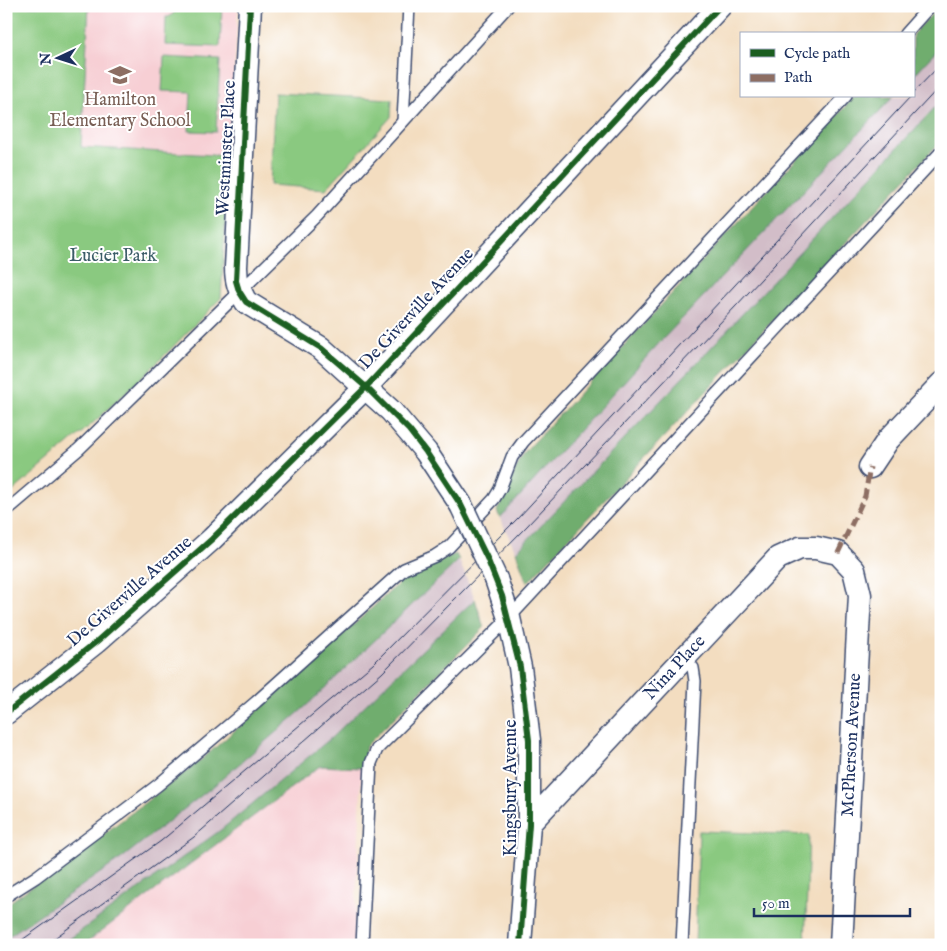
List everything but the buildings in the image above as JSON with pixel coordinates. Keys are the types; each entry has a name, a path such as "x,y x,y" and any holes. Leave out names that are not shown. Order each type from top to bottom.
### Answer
{"street":[{"name":"Westminster Place","path":"240,291 236,281 236,267 250,6"},
{"name":"De Giverville Avenue","path":"6,713 96,642 212,539 366,388 720,6"},
{"name":"Kingsbury Avenue","path":"240,291 246,302 321,348 390,411 420,444 461,505 496,579 509,618 520,667 529,740 529,824 520,945"},
{"path":"870,467 888,440 941,384"},
{"name":"Nina Place","path":"529,824 778,558 800,548 816,548 838,553"},
{"name":"McPherson Avenue","path":"838,553 854,570 860,595 841,945"}],"lane":[{"path":"403,121 409,6"},
{"path":"6,511 79,449 316,216 508,6"},
{"path":"906,32 930,6"},
{"path":"6,896 36,877 158,785 256,702 404,569 435,556 449,547 494,498 500,489 512,457 522,442 844,98"},
{"path":"362,945 371,763 377,749 509,618 941,152"},
{"path":"682,945 696,681 693,668 684,658"}],"shaded area":[{"name":"Hamilton Elementary School","path":"6,6 238,6 229,156 80,147"},
{"path":"941,46 941,101 690,370 516,552 500,518 661,341 892,98 914,98 914,75"},
{"path":"459,560 475,599 331,738 222,829 61,945 6,945 6,938 122,858 216,784 304,708"},
{"path":"320,766 362,768 354,945 83,945"}],"green space":[{"name":"Lucier Park","path":"6,6 89,6 81,147 229,156 221,298 154,366 92,424 6,497"},
{"path":"175,6 222,6 220,47 165,45 166,17 175,12"},
{"path":"940,6 941,46 914,75 914,33"},
{"path":"164,57 220,60 216,132 189,131 191,92 162,91"},
{"path":"275,93 392,99 391,117 326,189 270,185"},
{"path":"853,98 892,98 661,341 500,518 497,511 526,451"},
{"path":"941,101 941,141 527,583 516,552 690,370"},
{"path":"456,554 459,560 304,708 216,784 122,858 6,938 6,905 96,840 201,760 303,671 408,575 422,567"},
{"path":"475,599 484,628 366,746 362,768 320,766 83,945 61,945 222,829 331,738"},
{"path":"699,831 809,835 805,945 695,945"}],"tram line":[{"path":"914,92 941,64"},
{"path":"45,945 194,837 382,673 527,526 736,306 941,85"},
{"path":"15,945 161,841 373,664 518,518 909,98"}],"marked path":[{"path":"838,553 865,496 870,467"}],"cycle path":[{"path":"250,6 236,281 239,291 246,302 321,348 366,387 409,430 461,505 487,558 502,596 520,667 529,740 529,824 520,945"},
{"path":"6,713 96,642 212,539 366,387 720,6"}],"place":[{"name":"Hamilton Elementary School","path":"120,75"}]}
